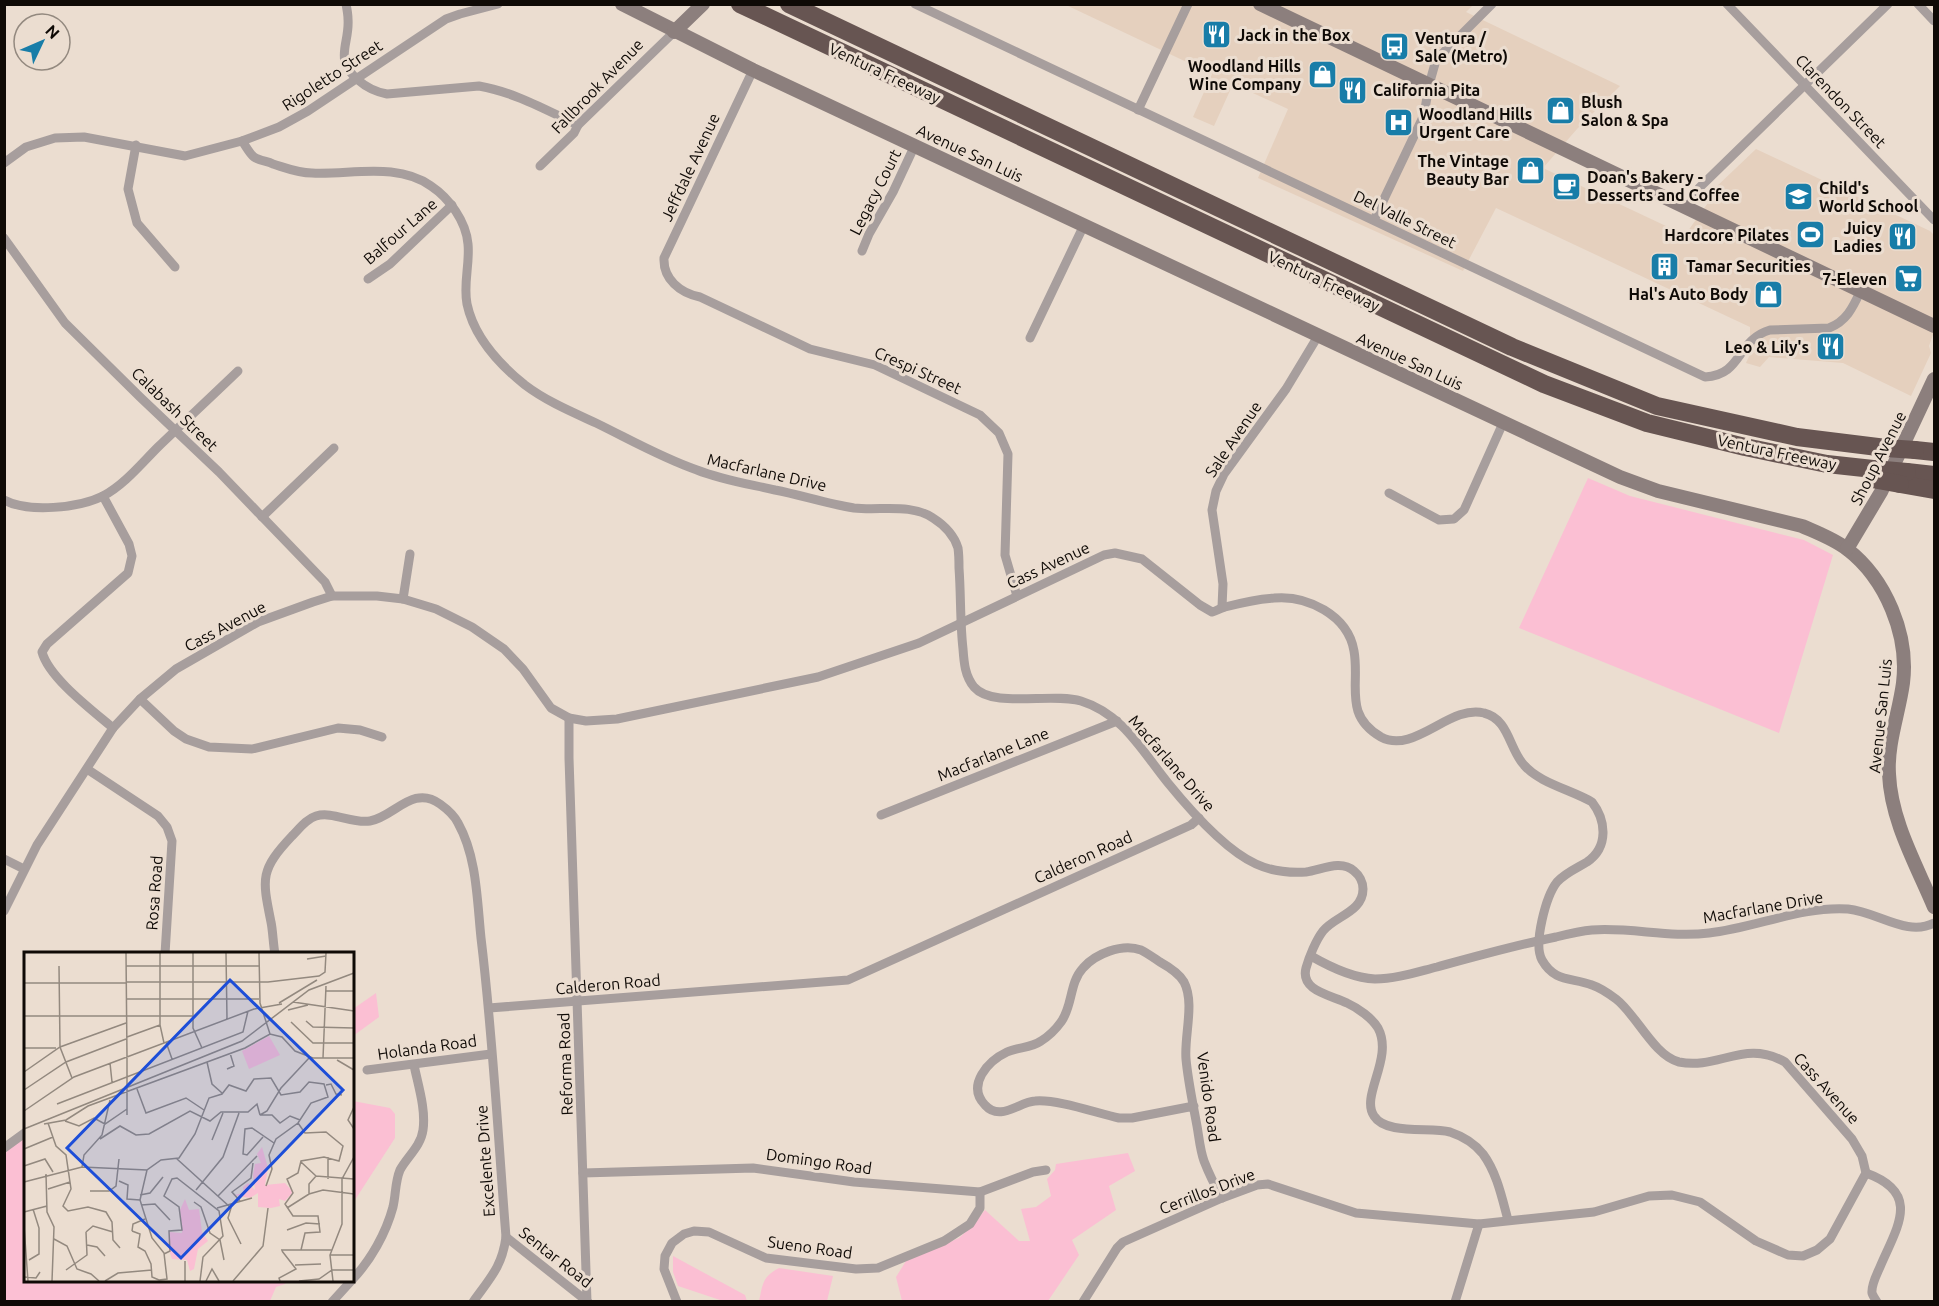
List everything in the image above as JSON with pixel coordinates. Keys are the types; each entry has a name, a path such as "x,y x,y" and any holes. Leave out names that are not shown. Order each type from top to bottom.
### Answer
{"highway":[{"name":"Ventura Freeway","path":"740,4 1544,384 1647,423 1745,447 1904,478 1935,475"},
{"name":"Ventura Freeway","path":"789,4 1512,347 1657,406 1797,437 1935,452"},
{"path":"1904,478 1935,490"}],"street":[{"path":"346,4 349,20 344,53 345,63 349,72 375,91 387,94 479,86 492,88 509,93 578,124"},
{"name":"Rigoletto Street","path":"4,163 26,147 55,138 84,136 185,156 242,141 279,127 308,111 446,19 498,4"},
{"name":"Avenue San Luis","path":"622,4 753,70 1620,477 1658,490 1802,526 1847,549 1878,582 1892,608 1900,636 1904,661 1903,681 1888,771 1891,798 1896,820 1935,907"},
{"name":"Fallbrook Avenue","path":"540,166 574,133 578,124 703,4"},
{"name":"Del Valle Street","path":"915,4 1705,377 1726,372 1748,343 1760,333 1770,330 1829,328 1836,325 1850,313 1861,290"},
{"path":"1138,110 1188,4"},
{"path":"1260,4 1935,326"},
{"path":"1374,220 1424,114 1436,60 1492,4"},
{"name":"Clarendon Street","path":"1727,4 1935,220"},
{"path":"1688,207 1700,188 1888,4"},
{"path":"1918,4 1935,21"},
{"name":"Jeffdale Avenue","path":"670,279 664,267 664,258 753,70"},
{"name":"Macfarlane Drive","path":"242,141 255,157 296,172 397,172 415,177 433,187 452,205 461,220 468,243 465,278 467,303 475,328 499,361 528,387 557,404 702,473 855,508 913,510 929,514 948,529 957,546 961,632 966,673 972,685 984,696 1001,699 1062,697 1082,701 1101,709 1133,736 1166,781 1199,818 1234,850 1255,864 1272,870 1294,872 1310,872 1331,866 1346,866 1358,875 1363,889 1357,905 1325,929 1311,956 1347,974 1374,979 1407,975 1538,940 1589,930 1707,934 1739,929 1807,912 1829,910 1862,911 1909,928 1922,928 1935,923"},
{"path":"135,145 128,189 137,223 175,267"},
{"name":"Legacy Court","path":"862,251 868,234 893,192 915,146"},
{"name":"Balfour Lane","path":"368,279 390,264 452,205"},
{"path":"1030,338 1084,225"},
{"name":"Calabash Street","path":"4,238 66,323 219,472 325,582 332,596"},
{"name":"Crespi Street","path":"670,279 689,295 700,297 810,349 875,365 980,415 999,433 1008,454 1005,555 1017,596"},
{"name":"Sale Avenue","path":"1222,607 1223,584 1212,510 1216,491 1224,474 1286,389 1318,336"},
{"path":"4,500 31,507 52,507 84,503 103,496 128,477 237,371"},
{"name":"Shoup Avenue","path":"1847,549 1881,492 1935,380"},
{"path":"1389,493 1439,520 1454,519 1464,510 1503,423"},
{"path":"262,517 334,448"},
{"path":"103,496 129,544 132,556 128,573 47,644 42,652 45,662 75,695 113,728"},
{"name":"Cass Avenue","path":"4,911 36,845 113,728 140,699 176,669 258,622 332,596 377,596 403,599 436,609 472,627 504,649 523,669 551,708 569,718 586,721 617,719 818,677 919,643 1104,555 1115,553 1142,559 1212,612 1222,607 1273,598 1291,598 1308,600 1334,617 1345,629 1354,648 1354,703 1372,731 1385,739 1397,741 1410,738 1465,713 1477,711 1498,720 1517,757 1525,767 1536,775 1592,802 1604,828 1601,845 1596,854 1566,874 1552,889 1538,940 1540,957 1547,968 1562,979 1591,984 1619,1001 1663,1053 1677,1061 1691,1063 1756,1052 1772,1054 1785,1062 1852,1139 1863,1156 1866,1173"},
{"path":"403,599 410,554"},
{"path":"140,699 174,731 186,739 209,747 252,749 338,728 360,730 382,737"},
{"name":"Reforma Road","path":"569,718 587,1301"},
{"name":"Macfarlane Lane","path":"881,815 1117,721"},
{"name":"Rosa Road","path":"87,769 158,816 167,827 172,841 165,952"},
{"path":"275,952 265,893 268,866 276,853 306,821 316,816 326,815 368,822 378,819 408,800 421,797 436,801 448,810 465,837 473,866 489,1008"},
{"name":"Calderon Road","path":"489,1008 848,980 1191,825 1199,818"},
{"path":"4,859 24,869"},
{"name":"Venido Road","path":"1194,1106 1132,1118 1119,1118 1047,1101 1032,1101 1005,1112 995,1111 985,1106 978,1093 977,1081 984,1070 1007,1052 1041,1041 1062,1022 1069,1008 1074,982 1082,969 1092,960 1112,950 1133,948 1141,950 1168,967 1184,983 1188,998 1186,1057 1203,1159 1222,1198"},
{"path":"1311,956 1305,971 1306,981 1313,989 1350,1004 1375,1023 1378,1029 1384,1052 1371,1100 1370,1109 1375,1119 1385,1126 1452,1132 1471,1142 1485,1156 1499,1186 1508,1220"},
{"name":"Excelente Drive","path":"473,1302 504,1254 506,1236 489,1008"},
{"name":"Holanda Road","path":"367,1070 491,1054"},
{"path":"354,1278 366,1264 388,1224 399,1175 423,1132 423,1116 414,1065"},
{"path":"4,1148 24,1133"},
{"name":"Domingo Road","path":"583,1173 753,1168 854,1182 980,1192 1033,1172 1046,1170"},
{"path":"1455,1302 1479,1224 1594,1212 1649,1196 1672,1195 1700,1202 1756,1241 1788,1255 1803,1256 1817,1250 1830,1239 1866,1173 1882,1178 1894,1189 1902,1205 1900,1220 1874,1279 1872,1293 1877,1302"},
{"name":"Cerrillos Drive","path":"1083,1302 1123,1242 1257,1185 1268,1184 1356,1213 1479,1224"},
{"name":"Sueno Road","path":"677,1302 664,1269 665,1256 672,1243 684,1234 694,1231 709,1232 766,1258 856,1269 878,1268 944,1241 970,1224 980,1208 980,1192"},
{"name":"Sentar Road","path":"506,1236 587,1301"},
{"path":"332,1302 350,1282"}],"shaded area":[{"path":"1066,5 1473,5 1466,12 1620,86 1577,129 1543,168 1685,235 1715,193 1715,188 1756,149 1930,231 1934,235 1934,332 1929,346 1931,353 1911,396 1843,363 1769,357 1760,367 1746,363 1750,354 1750,327 1496,208 1463,271 1258,178 1288,109 1233,84 1214,126 1193,117 1212,74"},
{"path":"1588,478 1630,496 1804,540 1833,555 1779,733 1519,628"},
{"path":"376,993 379,1017 354,1035 354,1008"},
{"path":"354,1101 390,1108 395,1114 395,1138 354,1201"},
{"path":"24,1137 24,1282 286,1282 276,1287 270,1301 5,1302 5,1155 8,1149"},
{"path":"1128,1153 1135,1171 1109,1186 1116,1210 1072,1240 1079,1255 1048,1301 902,1301 896,1277 906,1261 959,1238 985,1210 1019,1241 1030,1241 1021,1209 1036,1207 1051,1196 1047,1179 1055,1170 1056,1164"},
{"path":"673,1256 745,1295 747,1301 723,1301 678,1286 673,1272"},
{"path":"779,1268 833,1276 827,1301 759,1301 766,1278"}],"place":[{"name":"Jack in the Box","path":"1216,35"},
{"name":"Ventura / Sale (Metro)","path":"1394,47"},
{"name":"Woodland Hills Wine Company","path":"1322,75"},
{"name":"California Pita","path":"1352,90"},
{"name":"Blush Salon & Spa","path":"1560,111"},
{"name":"Woodland Hills Urgent Care","path":"1398,123"},
{"name":"The Vintage Beauty Bar","path":"1530,170"},
{"name":"Doan's Bakery - Desserts and Coffee","path":"1566,186"},
{"name":"Child's World School","path":"1798,197"},
{"name":"Hardcore Pilates","path":"1810,235"},
{"name":"Juicy Ladies","path":"1903,237"},
{"name":"Tamar Securities","path":"1665,266"},
{"name":"7-Eleven","path":"1908,279"},
{"name":"Hal's Auto Body","path":"1769,294"},
{"name":"Leo & Lily's","path":"1830,347"}]}
